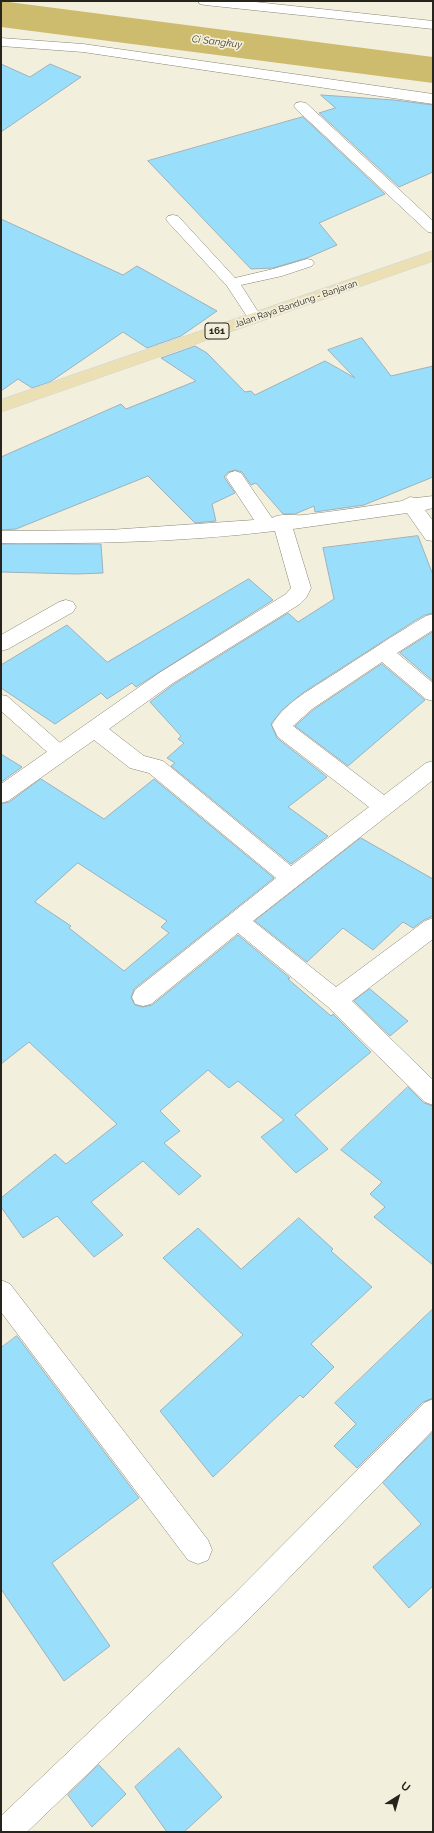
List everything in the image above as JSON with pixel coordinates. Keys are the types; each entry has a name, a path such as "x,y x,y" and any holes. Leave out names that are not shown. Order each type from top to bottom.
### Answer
{"main road":[{"name":"Jalan Raya Bandung - Banjaran","path":"1,406 433,256"}],"street":[{"path":"205,1 433,25"},
{"path":"1,42 83,48 433,99"},
{"path":"235,477 276,525"},
{"path":"1,537 122,536 276,525 433,502"},
{"path":"411,506 410,504 433,535"},
{"path":"1,795 166,678 293,599 300,593 301,588 299,578 281,521 276,525"},
{"path":"1,644 66,606"},
{"path":"384,807 285,732 282,725 288,717 382,651 433,621"},
{"path":"382,651 433,694"},
{"path":"94,729 137,762 156,767 291,878"},
{"path":"143,997 291,878 433,769"},
{"path":"238,921 336,1000 433,1095"},
{"path":"336,1000 433,927"},
{"path":"1,1292 198,1550"},
{"path":"6,1832 242,1606 433,1412"}],"lane":[{"path":"301,106 433,229"},
{"path":"173,219 221,274 232,283 255,318"},
{"path":"232,283 277,273 307,263"},
{"path":"1,701 60,753"}],"building":[{"path":"1,64 30,77 50,64 81,77 1,132"},
{"path":"321,95 394,100 433,105 433,172 399,187 319,113 335,108"},
{"path":"303,117 385,194 319,223 337,245 307,258 273,268 251,269 148,161"},
{"path":"1,219 123,275 137,266 217,311 181,336 147,348 123,332 50,382 32,388 18,379 1,391"},
{"path":"362,338 391,376 433,366 433,477 364,505 315,512 314,506 295,514 283,514 256,483 251,485 242,472 235,470 228,472 224,477 235,493 212,504 216,521 195,523 148,476 16,529 1,530 1,457 121,404 126,409 196,381 161,358 195,346 207,353 245,392 251,391 255,395 325,361 355,378 328,350"},
{"path":"418,536 433,575 433,613 425,615 413,622 304,692 282,710 271,724 277,738 327,777 288,807 328,836 291,864 171,766 175,763 167,758 184,743 178,739 181,736 150,702 174,684 288,613 298,622 334,599 323,548"},
{"path":"1,544 101,544 103,573 77,574 1,572"},
{"path":"249,579 273,600 136,687 132,683 107,699 101,693 55,724 1,688 1,665 67,625 107,662"},
{"path":"433,632 433,681 400,653"},
{"path":"382,664 425,700 348,766 295,726 313,710"},
{"path":"1,754 22,767 1,782"},
{"path":"41,779 104,819 154,779 274,878 134,989 131,998 135,1005 143,1007 152,1005 238,935 290,978 288,979 331,1016 333,1014 371,1052 295,1115 328,1149 296,1173 261,1137 284,1120 238,1081 229,1088 208,1070 160,1111 180,1131 164,1143 201,1176 179,1195 143,1161 91,1202 123,1235 94,1257 57,1216 23,1238 1,1207 1,1198 55,1154 66,1164 117,1124 29,1042 1,1064 1,804 9,802","holes":["78,863 167,921 161,927 169,933 124,971 69,928 71,926 35,902"]},
{"path":"361,838 433,879 433,916 424,920 413,928 403,922 373,950 343,928 307,962 255,921"},
{"path":"370,989 408,1021 390,1036 354,1001"},
{"path":"408,1087 424,1103 433,1106 433,1265 374,1217 385,1207 370,1194 382,1182 341,1150"},
{"path":"299,1218 333,1249 331,1251 372,1287 311,1344 334,1367 303,1398 300,1395 213,1477 160,1411 243,1335 163,1258 198,1228 241,1269"},
{"path":"433,1309 433,1398 423,1402 357,1468 334,1446 356,1424 335,1403"},
{"path":"17,1336 139,1498 52,1563 110,1646 64,1681 1,1589 1,1348"},
{"path":"433,1432 433,1586 409,1608 373,1567 421,1524 383,1483"},
{"path":"179,1748 222,1797 184,1832 167,1832 135,1787"},
{"path":"99,1765 126,1794 92,1827 68,1795"}],"waterway":[{"name":"Ci Sangkuy","path":"1,14 433,70"}]}
